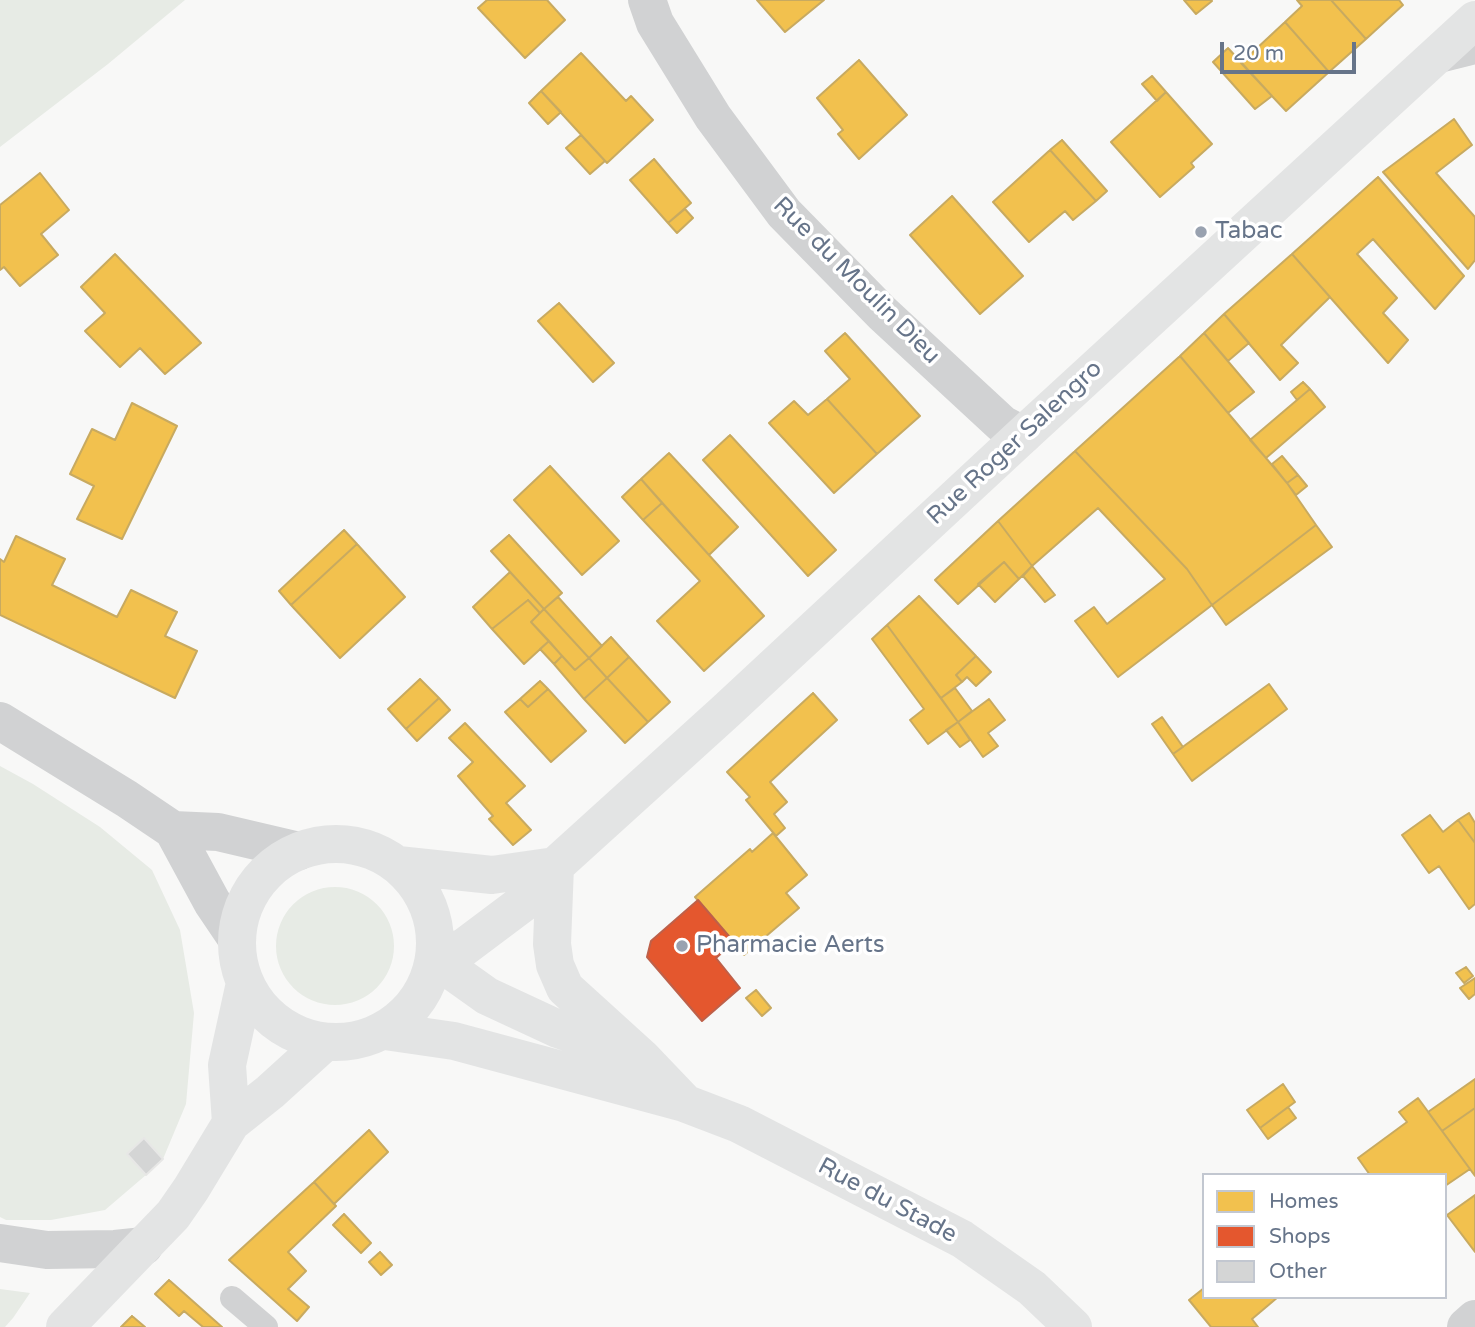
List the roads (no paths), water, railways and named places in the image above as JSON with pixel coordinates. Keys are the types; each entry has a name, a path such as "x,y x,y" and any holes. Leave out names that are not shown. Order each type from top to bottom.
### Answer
{"main road":[{"name":"Rue Roger Salengro","path":"435,957 463,948 531,897 555,866 1475,20"},
{"path":"340,843 362,846 398,865 416,883 429,905 435,930 435,957 429,981 419,1000 385,1031 366,1039 345,1043 324,1043 299,1036 276,1023 258,1005 245,983 239,961 239,920 255,886 267,871 282,859 319,845 340,843"},
{"path":"398,865 492,875 555,866"},
{"name":"Rue du Stade","path":"555,866 552,944 555,965 565,988 641,1057 684,1103"},
{"name":"Rue du Stade","path":"435,957 487,996 558,1029 641,1057"},
{"path":"231,1123 227,1065 245,983"},
{"name":"Rue du Stade","path":"385,1031 454,1041 684,1103 739,1124 962,1239 1032,1288 1073,1327"},
{"path":"65,1327 173,1215 231,1123 324,1043"}],"street":[{"name":"Rue du Moulin Dieu","path":"647,0 655,23 713,117 784,213 902,332 1002,424 1023,435"},
{"path":"0,721 173,830 212,902 237,939"},
{"path":"173,830 218,832 299,851"},
{"path":"0,1243 47,1250 144,1246"},
{"path":"1466,1327 1475,1319"}],"lane":[{"path":"1428,64 1475,52"},
{"path":"232,1298 266,1327"}],"place":[{"name":"Tabac","path":"1201,232"},
{"name":"Pharmacie Aerts","path":"682,946"}]}
